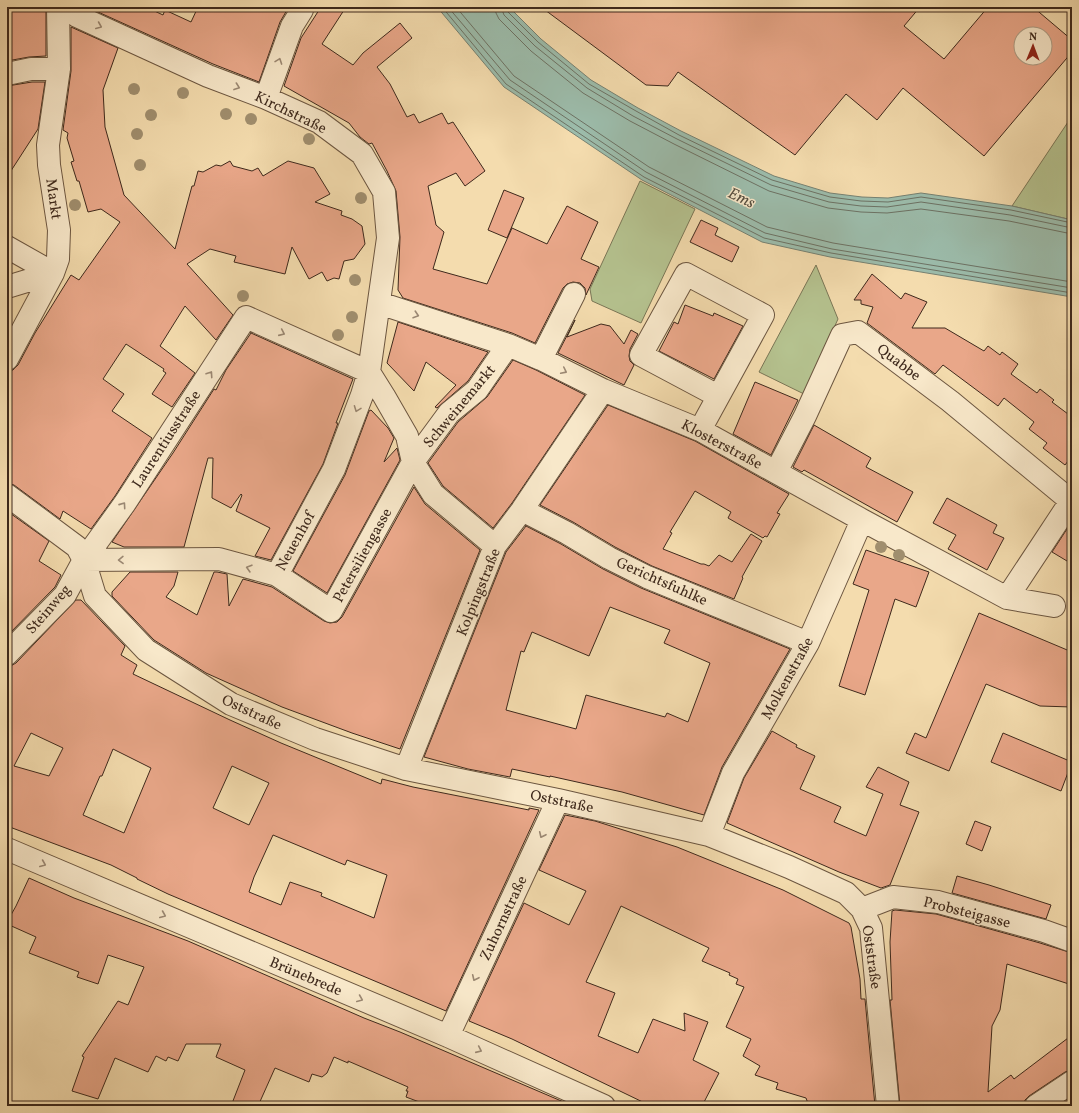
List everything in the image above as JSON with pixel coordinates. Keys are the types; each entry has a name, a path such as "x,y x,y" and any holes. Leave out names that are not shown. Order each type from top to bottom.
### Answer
{"street":[{"name":"Markt","path":"10,352 53,273 58,259 59,230 49,166 48,145 59,69 58,7"},
{"name":"Kirchstraße","path":"65,7 77,16 208,76 266,98 319,122 362,154 384,192 388,238 368,372"},
{"path":"266,98 292,26 302,10 299,7"},
{"path":"7,74 31,69 59,69"},
{"path":"7,247 53,273"},
{"path":"7,287 53,273"},
{"path":"700,430 763,315 686,274 642,354 718,396"},
{"path":"541,359 574,294"},
{"name":"Klosterstraße","path":"379,303 508,345 541,359 603,390 700,430 1007,598 1054,606"},
{"name":"Laurentiusstraße","path":"84,560 125,503 246,317 368,372"},
{"name":"Quabbe","path":"776,472 842,335 858,332 950,401 1071,501 1007,598"},
{"name":"Schweinemarkt","path":"413,462 449,413 477,390 508,345"},
{"name":"Schweinemarkt","path":"368,372 408,436 413,462"},
{"name":"Neuenhof","path":"84,560 219,559 277,576 334,469 362,395 368,372"},
{"name":"Kolpingstraße","path":"406,769 495,546 522,510 603,390"},
{"path":"413,462 433,494 495,546"},
{"name":"Petersiliengasse","path":"277,576 331,611 413,462"},
{"path":"7,495 77,547 84,560"},
{"name":"Gerichtsfuhlke","path":"522,510 567,533 609,558 647,577 808,643"},
{"name":"Molkenstraße","path":"709,835 733,773 808,643 862,520"},
{"name":"Oststraße","path":"84,560 95,596 146,650 231,704 315,739 406,769 558,800 709,835 789,867 846,893 862,908 871,928 888,1106"},
{"name":"Steinweg","path":"7,654 65,595 84,560"},
{"name":"Zuhornstraße","path":"448,1036 558,800"},
{"name":"Brünebrede","path":"7,849 448,1036 604,1106"},
{"name":"Probsteigasse","path":"862,908 893,897 938,902 1072,940"},
{"path":"1036,1106 1072,1082"}],"green space":[{"path":"1072,116 1072,220 1012,206"},
{"path":"640,181 695,209 641,323 592,301 590,289"},
{"path":"816,265 838,319 804,394 759,372"}],"water":[{"name":"Ems","path":"437,7 509,7 541,39 591,80 681,131 774,176 830,193 862,197 888,198 921,193 1012,206 1072,220 1072,297 830,257 762,242 642,180 504,87"}],"building":[{"path":"7,7 46,7 46,56 7,61"},
{"path":"87,7 146,7 163,15 165,10 191,22 198,7 287,7 287,10 280,22 259,82 213,64"},
{"path":"321,7 346,7 322,44 353,65 363,53 400,23 412,38 377,67 390,84 407,117 414,114 419,123 442,113 448,124 453,122 485,171 465,186 456,173 428,186 436,225 444,232 433,269 487,284 512,228 547,244 567,206 598,222 581,259 599,267 586,295 585,288 580,283 573,282 567,284 563,288 535,343 512,333 403,298 398,290 400,237 396,191 372,143 369,144 360,137 349,123 284,86 301,38"},
{"path":"541,7 920,7 904,26 944,59 988,7 1033,7 1072,40 1072,52 984,156 903,88 877,120 846,94 795,155 678,72 668,86 646,85"},
{"path":"71,27 118,48 103,90 105,127 124,195 175,249 192,186 194,186 198,171 203,172 216,165 221,166 230,161 233,166 252,171 258,168 263,176 288,161 314,168 330,194 315,202 342,211 341,215 352,219 362,226 365,244 354,259 344,261 339,279 334,278 327,281 322,272 309,279 292,247 285,274 234,262 236,256 210,249 187,264 233,315 216,340 185,306 160,346 195,373 172,407 152,394 166,373 163,371 164,369 126,344 103,379 124,394 112,411 152,438 115,496 91,529 63,511 60,519 14,485 7,483 7,371 13,370 18,365 35,333 71,275 79,280 120,222 101,209 88,212 79,181 77,181 71,162 74,161 67,138 68,133 63,130 71,71"},
{"path":"32,82 45,82 38,129 7,177 7,86"},
{"path":"504,190 524,198 507,238 488,230"},
{"path":"701,220 718,228 715,235 739,247 732,262 690,242"},
{"path":"872,274 901,299 905,293 927,302 912,328 945,328 984,351 988,346 1000,355 1002,352 1018,364 1011,374 1037,393 1040,389 1054,400 1052,402 1072,417 1072,456 1065,465 1043,448 1047,443 1029,429 1034,422 1004,398 998,406 943,365 935,374 867,323 873,307 861,304 861,300 854,300"},
{"path":"685,305 713,316 714,313 743,326 714,379 659,351 674,322 678,324"},
{"path":"575,320 567,337 601,324 610,326 624,344 631,330 638,334 630,349 629,356 630,361 634,365 624,385 558,353"},
{"path":"398,322 488,352 468,381 437,408 435,407 456,385 426,362 414,391 387,363"},
{"path":"251,333 353,379 336,423 338,423 323,464 271,560 255,556 270,528 236,511 242,495 241,494 231,508 212,498 213,458 208,458 184,547 124,547 112,542 173,453 214,389 216,390 226,370"},
{"path":"513,360 585,395 512,503 493,528 443,486 428,463 458,422 487,397"},
{"path":"755,382 798,400 771,455 733,434"},
{"path":"608,405 695,441 789,494 777,513 780,514 767,537 765,536 763,538 728,518 731,512 695,491 670,532 672,533 663,549 709,566 719,555 732,562 751,534 762,541 742,577 743,578 734,599 652,566 540,505"},
{"path":"371,410 388,428 394,438 384,462 397,448 400,460 327,593 293,571 345,475 369,411"},
{"path":"814,425 871,458 866,467 913,492 897,522 804,470 802,472 793,467"},
{"path":"414,487 425,504 480,550 400,749 282,707 206,673 154,640 112,596 112,592 130,572 178,572 174,586 166,597 197,615 214,572 217,572 227,574 229,606 243,579 272,587 324,621 330,623 337,622 342,617"},
{"path":"947,498 997,525 993,533 1004,538 987,570 948,549 956,535 933,523"},
{"path":"7,511 49,541 39,561 61,575 55,587 7,636"},
{"path":"526,526 561,544 603,569 641,588 790,649 722,767 704,815 622,792 550,776 512,769 510,777 468,769 424,757 506,552","holes":["610,607 670,630 664,643 710,663 688,722 667,713 665,717 586,695 576,729 506,710 521,651 524,652 532,632 589,656"]},
{"path":"1067,529 1072,532 1072,564 1052,552"},
{"path":"866,550 929,572 916,607 895,599 865,695 839,686 869,590 853,584"},
{"path":"76,600 81,600 125,646 121,655 137,665 133,674 230,720 281,743 381,784 382,779 413,787 529,810 529,808 539,810 446,1011 168,894 111,865 7,826 7,668 16,663","holes":["31,733 63,748 49,776 14,766","113,749 151,768 124,833 83,815 100,776 102,776","232,766 269,783 249,825 213,808","273,835 345,865 347,860 387,875 374,918 321,896 322,893 290,882 281,905 249,892 254,877"]},
{"path":"979,613 1072,652 1072,707 1040,706 986,684 949,771 906,753 915,733 926,738"},
{"path":"772,731 797,745 796,747 815,756 800,789 841,807 834,822 866,836 883,794 866,787 878,767 909,782 900,805 919,812 890,885 881,888 839,872 727,823 744,778"},
{"path":"1003,733 1072,762 1061,791 991,762"},
{"path":"565,815 595,821 677,847 783,890 849,923 860,979 861,999 865,999 875,1106 809,1106 806,1098 776,1089 778,1083 755,1075 760,1066 743,1056 751,1039 726,1027 744,987 736,984 738,979 729,975 730,973 702,961 709,948 621,906 586,982 615,993 598,1036 638,1053 653,1019 685,1031 684,1013 708,1022 693,1060 719,1073 702,1106 651,1106 512,1039 469,1021 524,903 569,925 586,891 539,870"},
{"path":"975,821 991,827 982,851 966,844"},
{"path":"957,876 1051,905 1046,919 952,893"},
{"path":"29,878 74,898 188,941 364,1018 573,1106 430,1106 406,1097 408,1087 348,1061 348,1063 334,1057 327,1073 322,1077 312,1074 309,1082 275,1068 258,1106 231,1106 245,1070 216,1057 221,1044 186,1044 178,1061 168,1057 166,1061 156,1056 148,1072 115,1058 98,1099 72,1091 84,1057 82,1056 118,1001 128,1005 144,967 108,955 98,984 77,977 79,972 29,953 36,937 7,924 7,922"},
{"path":"895,910 936,914 1072,953 1072,985 1007,964 1000,1010 992,1026 988,1092 1011,1075 1014,1079 1072,1035 1072,1070 1065,1072 1029,1096 1025,1100 1024,1106 900,1106 890,1000 892,1000 890,942 892,911"}]}
